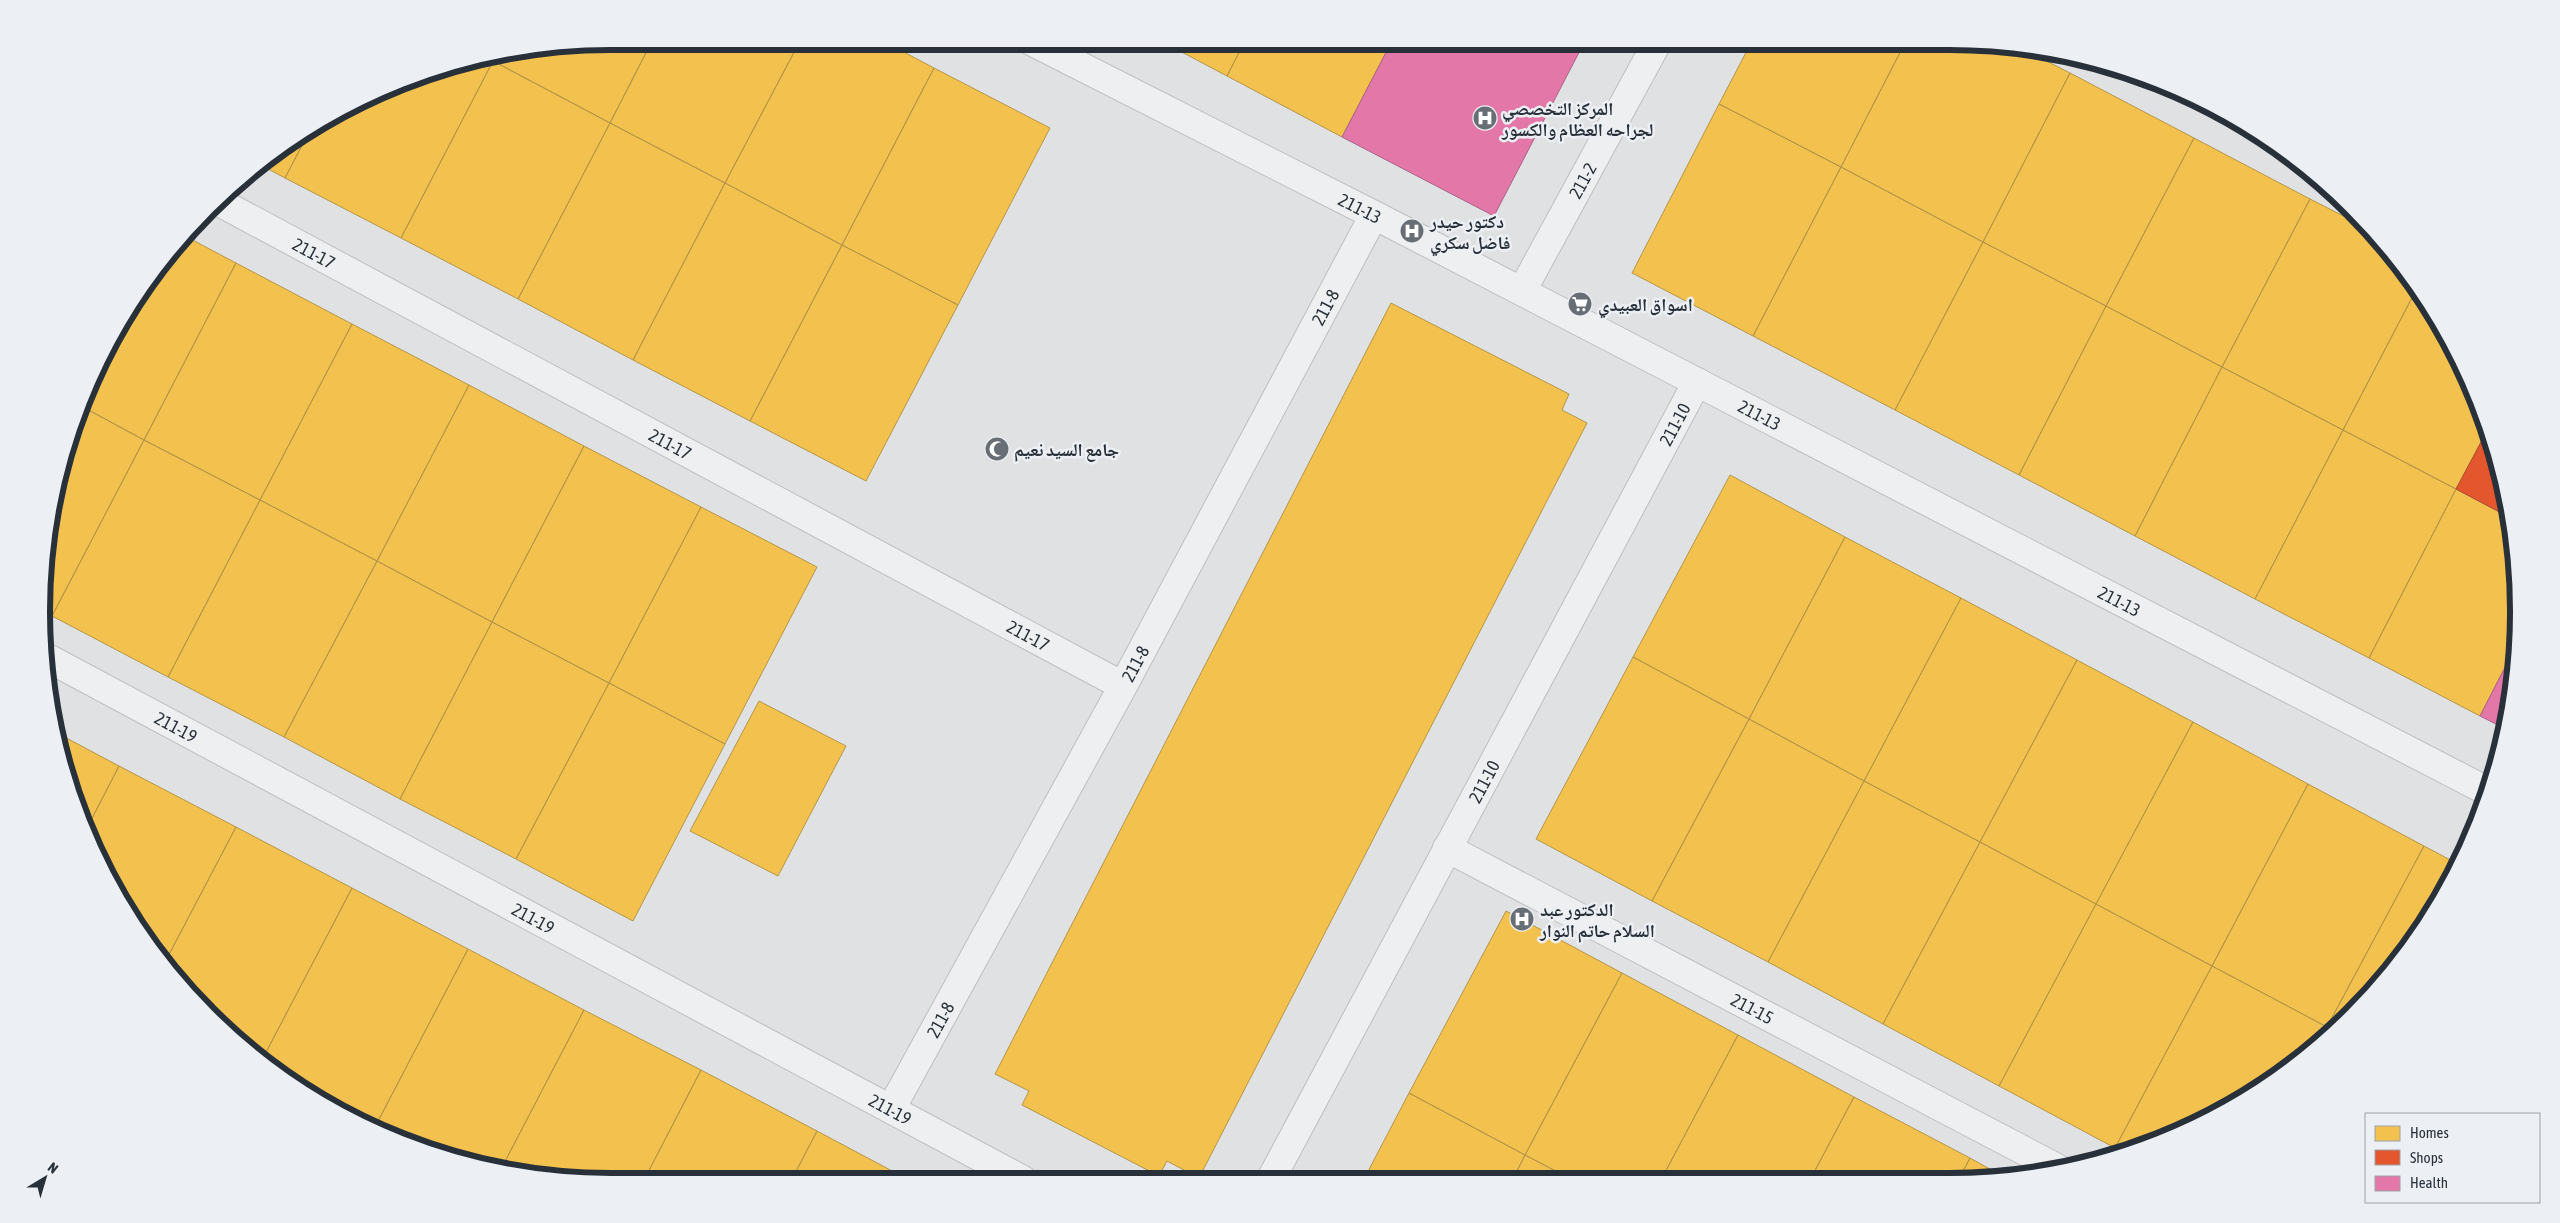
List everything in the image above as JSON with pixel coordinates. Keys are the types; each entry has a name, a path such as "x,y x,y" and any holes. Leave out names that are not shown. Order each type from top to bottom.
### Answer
{"street":[{"name":"211-13","path":"1049,50 1522,291 2481,788"},
{"name":"211-2","path":"1522,291 1653,50"},
{"name":"211-17","path":"224,205 1123,686"},
{"name":"211-8","path":"890,1109 1123,686 1374,215"},
{"name":"211-10","path":"1274,1173 1697,382"},
{"name":"211-19","path":"52,660 1010,1173"},
{"name":"211-15","path":"1447,848 2049,1164"}],"building: Homes":[{"path":"647,50 610,123 496,62 575,51"},
{"path":"647,50 795,50 725,183 610,123"},
{"path":"795,50 900,50 934,68 842,245 725,183"},
{"path":"1178,50 1240,50 1227,76"},
{"path":"1240,50 1387,50 1342,137 1227,76"},
{"path":"1747,50 1901,50 1841,167 1719,104"},
{"path":"1901,50 1985,51 2022,55 2041,58 2070,73 1983,242 1841,167"},
{"path":"496,62 610,123 518,299 401,238 492,63"},
{"path":"492,63 401,238 285,178 303,143 331,125 397,93 466,69"},
{"path":"934,68 1050,128 958,305 842,245"},
{"path":"2070,73 2194,138 2106,306 1983,242"},
{"path":"1719,104 1841,167 1753,336 1632,273"},
{"path":"610,123 725,183 633,360 518,299"},
{"path":"2194,138 2310,199 2222,367 2106,306"},
{"path":"303,143 285,178 267,168"},
{"path":"1841,167 1983,242 1895,410 1753,336"},
{"path":"725,183 842,245 750,421 633,360"},
{"path":"2310,199 2352,220 2371,241 2413,297 2343,430 2222,367"},
{"path":"191,239 236,263 144,440 88,410 108,363 125,331 166,270"},
{"path":"1983,242 2106,306 2019,475 1895,410"},
{"path":"842,245 958,305 866,481 750,421"},
{"path":"236,263 352,324 260,500 144,440"},
{"path":"2413,297 2435,331 2452,363 2483,439 2456,489 2343,430"},
{"path":"1391,303 1569,394 1562,410 1587,423 1202,1173 1190,1173 1167,1161 1161,1173 1153,1173 1022,1105 1029,1091 995,1074"},
{"path":"2106,306 2222,367 2135,536 2019,475"},
{"path":"352,324 469,385 377,561 260,500"},
{"path":"2222,367 2343,430 2255,599 2135,536"},
{"path":"469,385 584,446 492,622 377,561"},
{"path":"88,410 144,440 52,616 50,612 51,575 61,502 69,466"},
{"path":"2343,430 2456,489 2369,658 2255,599"},
{"path":"144,440 260,500 168,677 52,616"},
{"path":"584,446 701,507 609,683 492,622"},
{"path":"1730,475 1845,537 1749,719 1633,657"},
{"path":"2456,489 2501,513 2509,575 2509,648 2507,663 2480,716 2369,658"},
{"path":"260,500 377,561 284,737 168,677"},
{"path":"701,507 817,567 725,744 609,683"},
{"path":"1845,537 1961,598 1864,781 1749,719"},
{"path":"377,561 492,622 400,799 284,737"},
{"path":"1961,598 2077,660 1980,842 1864,781"},
{"path":"492,622 609,683 516,859 400,799"},
{"path":"1633,657 1749,719 1652,901 1536,839"},
{"path":"2077,660 2193,722 2096,904 1980,842"},
{"path":"609,683 725,744 633,921 516,859"},
{"path":"759,701 846,746 778,876 690,831"},
{"path":"1749,719 1864,781 1768,962 1652,901"},
{"path":"2193,722 2308,784 2212,966 2096,904"},
{"path":"65,737 119,766 91,821 80,792"},
{"path":"119,766 236,827 168,956 125,892 108,860 91,821"},
{"path":"1864,781 1980,842 1883,1024 1768,962"},
{"path":"2308,784 2424,846 2327,1027 2212,966"},
{"path":"236,827 352,888 265,1053 214,1009 168,956"},
{"path":"1980,842 2096,904 1999,1086 1883,1024"},
{"path":"2424,846 2452,861 2435,892 2394,953 2371,982 2327,1026"},
{"path":"352,888 468,949 378,1122 331,1098 265,1053"},
{"path":"2096,904 2212,966 2115,1147 1999,1086"},
{"path":"1506,911 1622,973 1525,1155 1409,1093"},
{"path":"468,949 584,1010 504,1162 466,1154 431,1143 378,1122"},
{"path":"2212,966 2327,1027 2290,1057 2229,1098 2163,1130 2115,1147"},
{"path":"1622,973 1738,1035 1665,1173 1559,1173 1525,1155"},
{"path":"584,1010 701,1070 648,1173 575,1172 504,1162"},
{"path":"1738,1035 1854,1097 1814,1173 1665,1173"},
{"path":"701,1070 817,1131 795,1173 648,1173"},
{"path":"1409,1093 1525,1155 1516,1173 1367,1173"},
{"path":"1854,1097 1970,1158 1962,1173 1814,1173"},
{"path":"817,1131 896,1173 795,1173"},
{"path":"1525,1155 1559,1173 1516,1173"},
{"path":"1970,1158 1993,1171 1985,1172 1962,1173"}],"building: Shops":[{"path":"2483,439 2491,466 2501,513 2456,489"}],"building: Health":[{"path":"1387,50 1580,50 1494,216 1342,137"},
{"path":"2507,663 2498,725 2480,716"}],"place":[{"name":"المركز التخصصي لجراحه العظام والكسور","path":"1485,118"},
{"name":"دكتور حيدر فاضل سكري","path":"1412,231"},
{"name":"اسواق العبيدي","path":"1580,304"},
{"name":"جامع السید نعیم","path":"997,449"},
{"name":"الدكتور عبد السلام حاتم النوار","path":"1522,919"}]}
